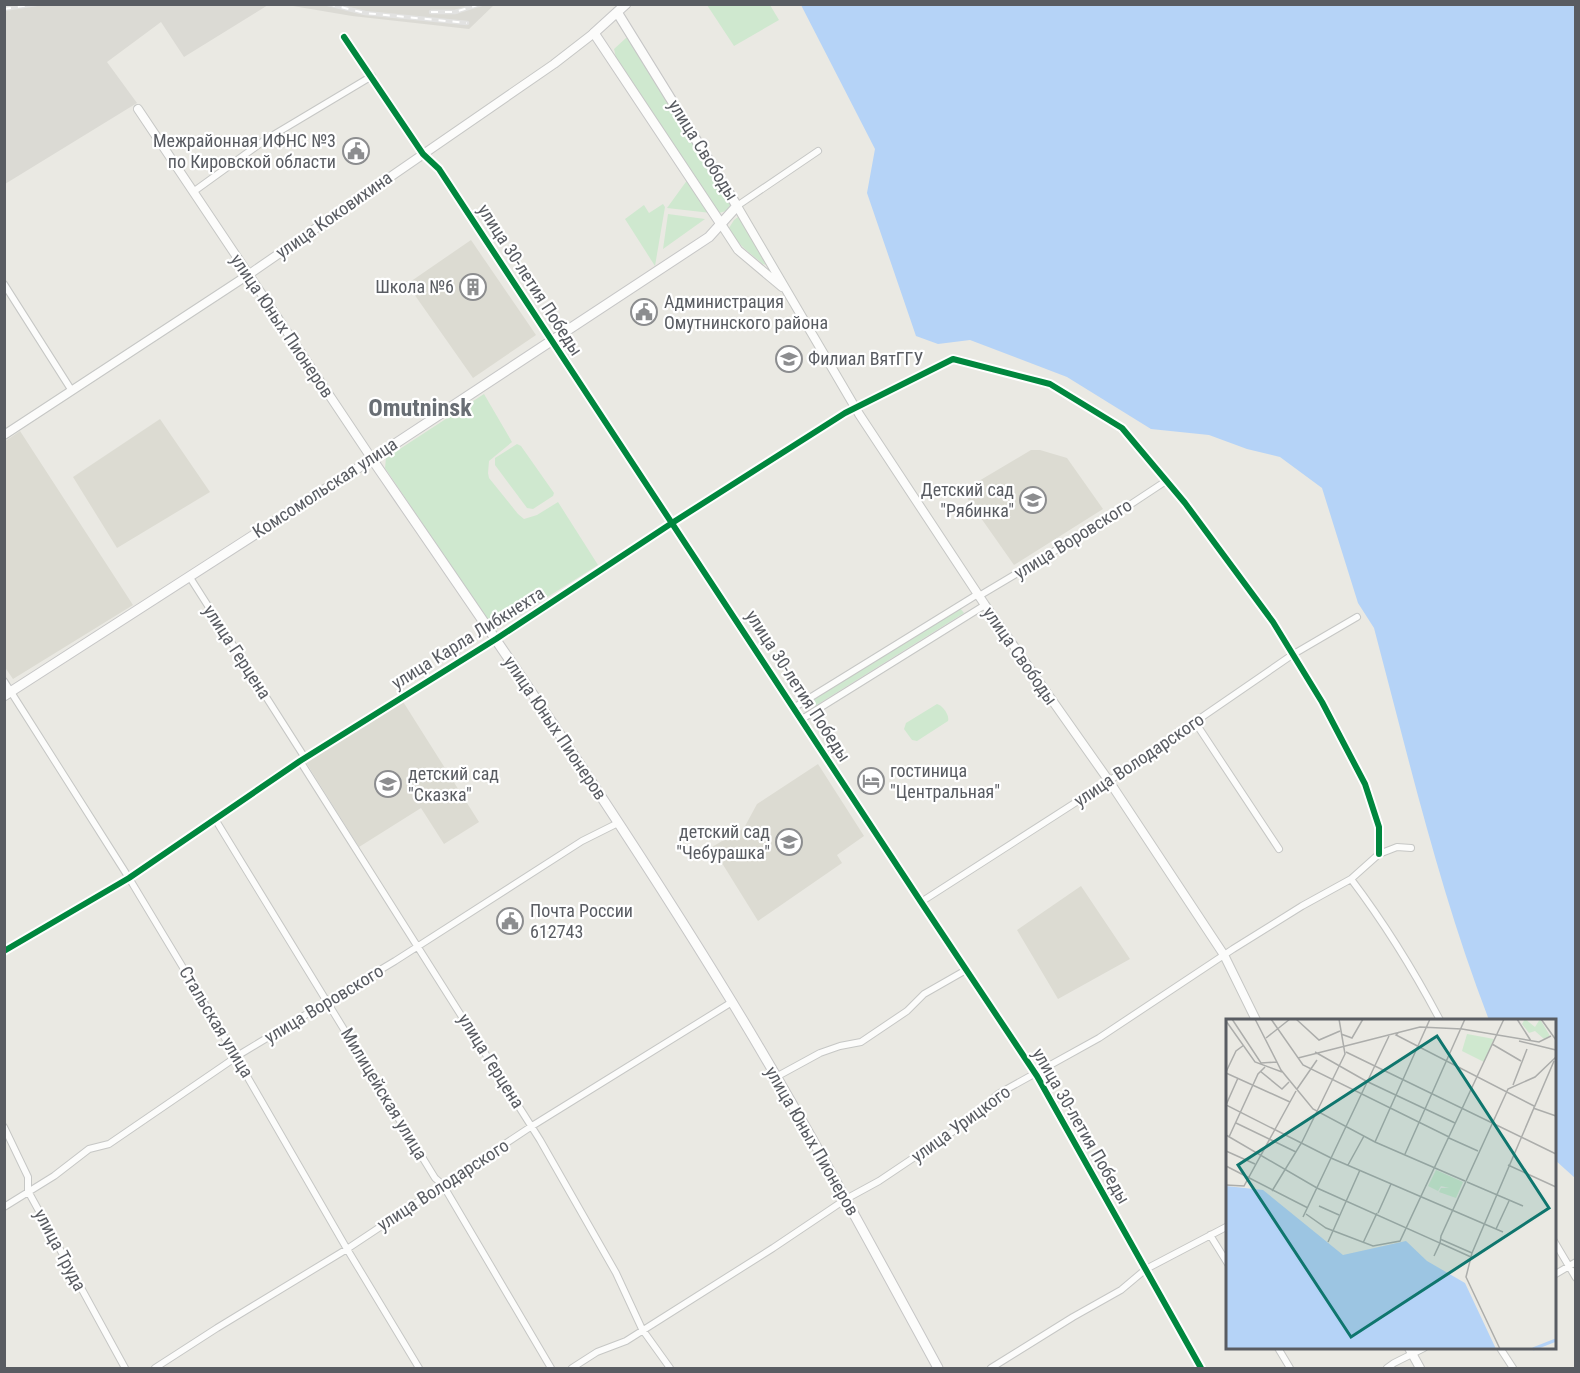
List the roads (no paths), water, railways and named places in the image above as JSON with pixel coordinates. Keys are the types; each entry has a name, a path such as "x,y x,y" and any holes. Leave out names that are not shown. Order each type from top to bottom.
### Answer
{"main road":[{"name":"улица Коковихина","path":"594,33 626,4"},
{"name":"улица Свободы","path":"617,12 737,206"},
{"name":"улица Свободы","path":"594,33 721,224"},
{"name":"Комсомольская улица","path":"8,694 372,459 709,237 737,206"},
{"name":"улица Юных Пионеров","path":"372,459 496,639 618,823 732,1002 846,1199 938,1368"}],"street":[{"name":"улица Коковихина","path":"4,435 248,275 554,64 594,33"},
{"name":"улица 30-летия Победы","path":"344,37 372,75 423,154 439,169 1036,1074 1201,1368"},
{"path":"193,192 264,140 372,75"},
{"name":"улица Юных Пионеров","path":"138,110 372,459"},
{"name":"Комсомольская улица","path":"737,206 818,151"},
{"name":"улица Свободы","path":"737,206 855,408 978,595 1109,781 1224,955 1256,1019"},
{"name":"улица Свободы","path":"721,224 738,250 786,290"},
{"path":"4,284 72,391"},
{"name":"улица Карла Либкнехта","path":"4,951 129,878 302,759 496,639 672,523 855,408 953,358 1044,382 1074,397 1122,428 1166,481"},
{"path":"1166,481 1185,503 1273,622 1322,702 1365,784 1379,827 1379,854"},
{"name":"улица Воровского","path":"795,708 978,595 1113,516 1166,481"},
{"name":"улица Герцена","path":"189,576 532,1126 616,1273 642,1329 670,1368"},
{"path":"802,719 985,605"},
{"name":"улица Володарского","path":"921,902 1109,781 1292,656 1357,617"},
{"name":"Стальская улица","path":"4,681 8,694 129,878 419,1368"},
{"path":"1195,722 1279,849"},
{"name":"Милицейская улица","path":"215,819 435,1178 443,1185 551,1368"},
{"name":"улица Воровского","path":"4,1207 89,1149 109,1144 237,1057 419,946 582,841 618,823"},
{"name":"улица Урицкого","path":"572,1368 597,1352 626,1341 846,1199 879,1181 974,1118 1005,1090 1099,1038 1224,955 1302,906 1351,879 1379,854 1396,847 1412,848"},
{"path":"1351,879 1384,923 1439,1019"},
{"path":"776,1077 820,1053 861,1042 907,1011 924,994 966,970"},
{"name":"улица Володарского","path":"155,1368 347,1249 532,1126 732,1002"},
{"name":"улица Труда","path":"4,1127 28,1177 29,1192 125,1368"},
{"path":"991,1368 1121,1290 1146,1269 1226,1227"},
{"path":"1210,1235 1226,1262"},
{"path":"1556,1244 1575,1278"},
{"path":"1556,1274 1575,1262"},
{"path":"1279,1349 1290,1368"},
{"path":"1501,1349 1513,1368"},
{"path":"1388,1368 1411,1351 1420,1368"}],"water":[{"path":"801,5 1575,5 1575,1178 1556,1161 1556,1019 1489,1019 1440,875 1374,628 1358,603 1322,488 1280,457 1247,449 1209,435 1151,429 1067,377 970,340 938,344 916,336 867,193 875,149"}],"railway":[{"path":"4,9 36,4"},
{"path":"328,4 365,13 467,23"},
{"path":"431,12 455,12 481,4"}],"place":[{"name":"Межрайонная ИФНС №3 по Кировской области","path":"356,151"},
{"name":"Школа №6","path":"473,287"},
{"name":"Администрация Омутнинского района","path":"644,312"},
{"name":"Филиал ВятГГУ","path":"789,359"},
{"name":"Детский сад \"Рябинка\"","path":"1033,500"},
{"name":"гостиница \"Центральная\"","path":"871,781"},
{"name":"детский сад \"Сказка\"","path":"388,784"},
{"name":"детский сад \"Чебурашка\"","path":"789,842"},
{"name":"Почта России 612743","path":"510,921"}],"district":[{"name":"Omutninsk","path":"420,408"}]}
